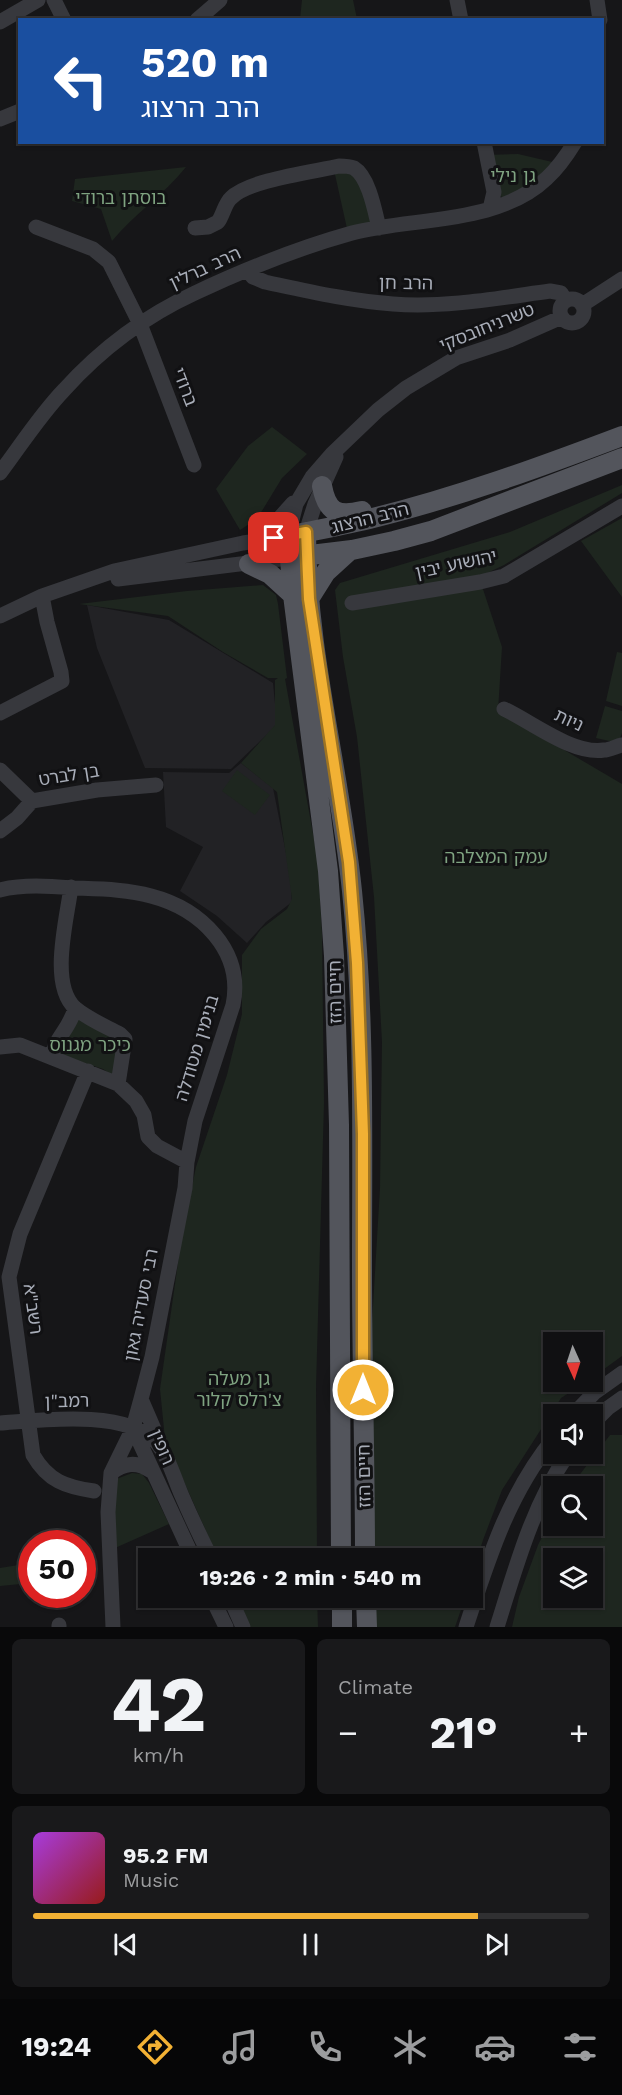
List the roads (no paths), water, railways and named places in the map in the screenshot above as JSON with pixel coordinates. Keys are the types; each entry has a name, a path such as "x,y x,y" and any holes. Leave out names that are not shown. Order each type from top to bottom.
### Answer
{"main road":[{"name":"הרב הרצוג","path":"297,534 371,519 462,492 622,436"},
{"name":"הרב הרצוג","path":"297,557 352,550 431,531 622,458"},
{"path":"312,489 338,514 430,495 462,492"},
{"name":"חיים הזז","path":"297,534 297,557 328,871 334,956 339,1125 341,1548"},
{"path":"249,564 274,577 301,597 352,550"},
{"name":"חיים הזז","path":"301,597 349,862 357,963 363,1134 365,1548"},
{"path":"342,1608 342,1627"},
{"path":"366,1608 367,1627"}],"street":[{"path":"0,22 38,0"},
{"path":"54,0 63,18"},
{"path":"207,17 220,0"},
{"path":"457,0 461,18"},
{"path":"597,0 600,18"},
{"path":"0,119 18,112"},
{"path":"484,144 494,199 490,209"},
{"name":"הרב ברלין","path":"0,473 62,391 101,352 124,333 194,293 309,247 354,233 460,216 490,209 510,201 547,179 561,164 574,144"},
{"path":"195,228 208,227 218,222 229,199 238,191 254,185 339,166 351,166 357,170 369,192 379,228"},
{"path":"493,188 501,197 510,201"},
{"name":"ברודי","path":"36,227 93,249 109,262 140,324 194,465"},
{"name":"הרב חן","path":"247,270 253,277 265,282 338,297 396,304 466,302 550,291 561,293 566,301"},
{"path":"582,304 622,279"},
{"path":"576,300 582,304 584,313 579,320 568,322 562,317 561,306 566,301 576,300"},
{"name":"טשרניחובסקי","path":"297,534 293,512 312,489 344,442 378,410 429,372 456,358 510,340 562,317"},
{"path":"254,541 312,489"},
{"name":"יהושוע יבין","path":"352,603 504,576 622,506"},
{"name":"הרב הרצוג","path":"0,616 42,596 114,571 297,534"},
{"name":"הרב הרצוג","path":"42,596 106,580 297,557"},
{"path":"0,713 62,681 42,596"},
{"name":"ניות","path":"504,709 568,743 586,749 603,751 622,745"},
{"path":"0,770 32,801"},
{"name":"בן לברט","path":"0,831 17,818 32,801 97,790 156,785"},
{"name":"בנימין מטודלה","path":"0,890 22,886 71,887 136,893 165,901 190,914 207,926 222,943 234,973 235,994 195,1121 187,1162 185,1188"},
{"path":"71,887 61,963 64,993 75,1008 125,1039 118,1084"},
{"path":"52,1057 54,1044 72,1018 75,1008"},
{"path":"0,1047 20,1045 118,1084 136,1101 144,1114 148,1137 157,1146 187,1162"},
{"name":"רשב\"א","path":"88,1071 20,1234 5,1278 33,1455 42,1470 54,1479 74,1488 94,1491"},
{"name":"רבי סעדיה גאון","path":"111,1473 133,1428 152,1357 185,1188"},
{"path":"584,1404 594,1393 622,1373"},
{"path":"603,1413 622,1398"},
{"path":"105,1420 114,1419 125,1413 141,1399 163,1451"},
{"name":"רמב\"ן","path":"0,1423 105,1420 133,1428"},
{"name":"רופין","path":"133,1428 149,1436 163,1451 207,1548"},
{"name":"רופין","path":"133,1428 188,1548"},
{"path":"465,1627 491,1550 510,1505 529,1470 543,1452"},
{"path":"113,1627 108,1512 111,1473 123,1465 131,1464 141,1465 151,1471"},
{"path":"497,1627 534,1514 562,1464"},
{"path":"217,1608 226,1627"},
{"path":"234,1608 243,1627"}],"park label":[{"name":"גן נילי","path":"513,176"},
{"name":"בוסתן ברודי","path":"121,198"},
{"name":"עמק המצלבה","path":"496,857"},
{"name":"כיכר מגנוס","path":"90,1045"},
{"name":"גן מעלה צ'רלס קלור","path":"239,1389"}]}
